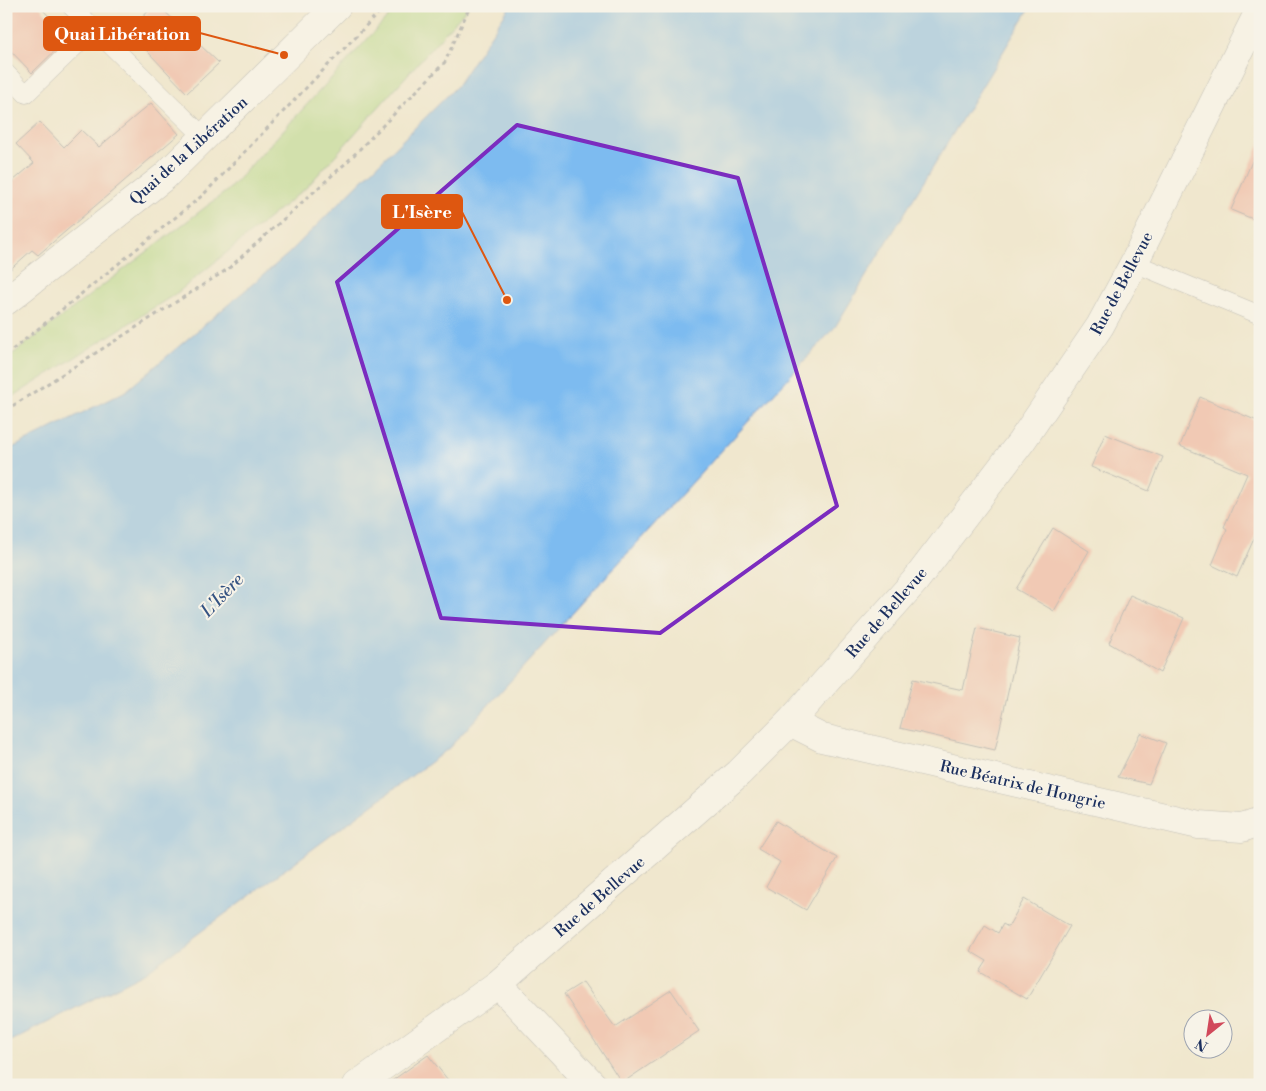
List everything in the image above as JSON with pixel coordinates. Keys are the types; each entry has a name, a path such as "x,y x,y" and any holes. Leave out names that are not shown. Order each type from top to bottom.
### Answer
{"street":[{"name":"Quai de la Libération","path":"6,301 164,176 205,138 337,6"},
{"name":"Rue de Bellevue","path":"357,1085 498,984 739,773 790,722 915,580 1021,442 1100,326 1134,263 1260,9"},
{"name":"Rue Béatrix de Hongrie","path":"790,722 822,738 1199,825 1242,828 1260,822"},
{"path":"498,984 593,1085"}],"lane":[{"path":"71,6 205,138"},
{"path":"6,73 26,94 93,29"},
{"path":"1134,263 1260,315"}],"path":[{"path":"376,6 381,11"},
{"path":"6,410 228,269 347,162 445,62 470,6"}],"highlighted area":[{"path":"517,125 738,178 837,506 660,633 441,618 337,282"}],"green space":[{"path":"398,6 469,6 307,187 177,293 6,401 6,359 228,190"}],"water":[{"path":"510,6 1031,6 835,327 448,749 145,973 6,1043 6,451 126,391 287,255 457,86"}],"building":[{"path":"6,6 39,6 69,37 32,73 6,46"},
{"path":"153,6 159,6 219,63 187,93 129,32"},
{"path":"151,103 179,134 38,255 32,250 6,273 6,187 34,163 16,144 40,122 64,147 81,130 99,147"},
{"path":"1260,143 1260,222 1231,210"},
{"path":"1200,397 1260,422 1260,525 1237,577 1212,565 1227,529 1224,527 1247,474 1180,446"},
{"path":"1105,434 1163,457 1149,491 1091,467"},
{"path":"1053,528 1089,551 1054,611 1016,589"},
{"path":"1130,595 1184,618 1160,673 1109,643"},
{"path":"977,628 1020,638 995,750 900,728 913,679 963,690"},
{"path":"1140,733 1166,743 1149,784 1118,777"},
{"path":"776,821 837,858 806,910 766,887 780,862 758,849"},
{"path":"1024,899 1070,926 1027,999 980,972 987,961 970,951 985,925 998,933 1003,924 1008,927"},
{"path":"583,982 615,1027 671,990 699,1031 622,1083 564,994"},
{"path":"428,1055 452,1085 386,1085"}],"place":[{"name":"Quai Libération","path":"284,55"},
{"name":"L'Isère","path":"507,300"}]}
